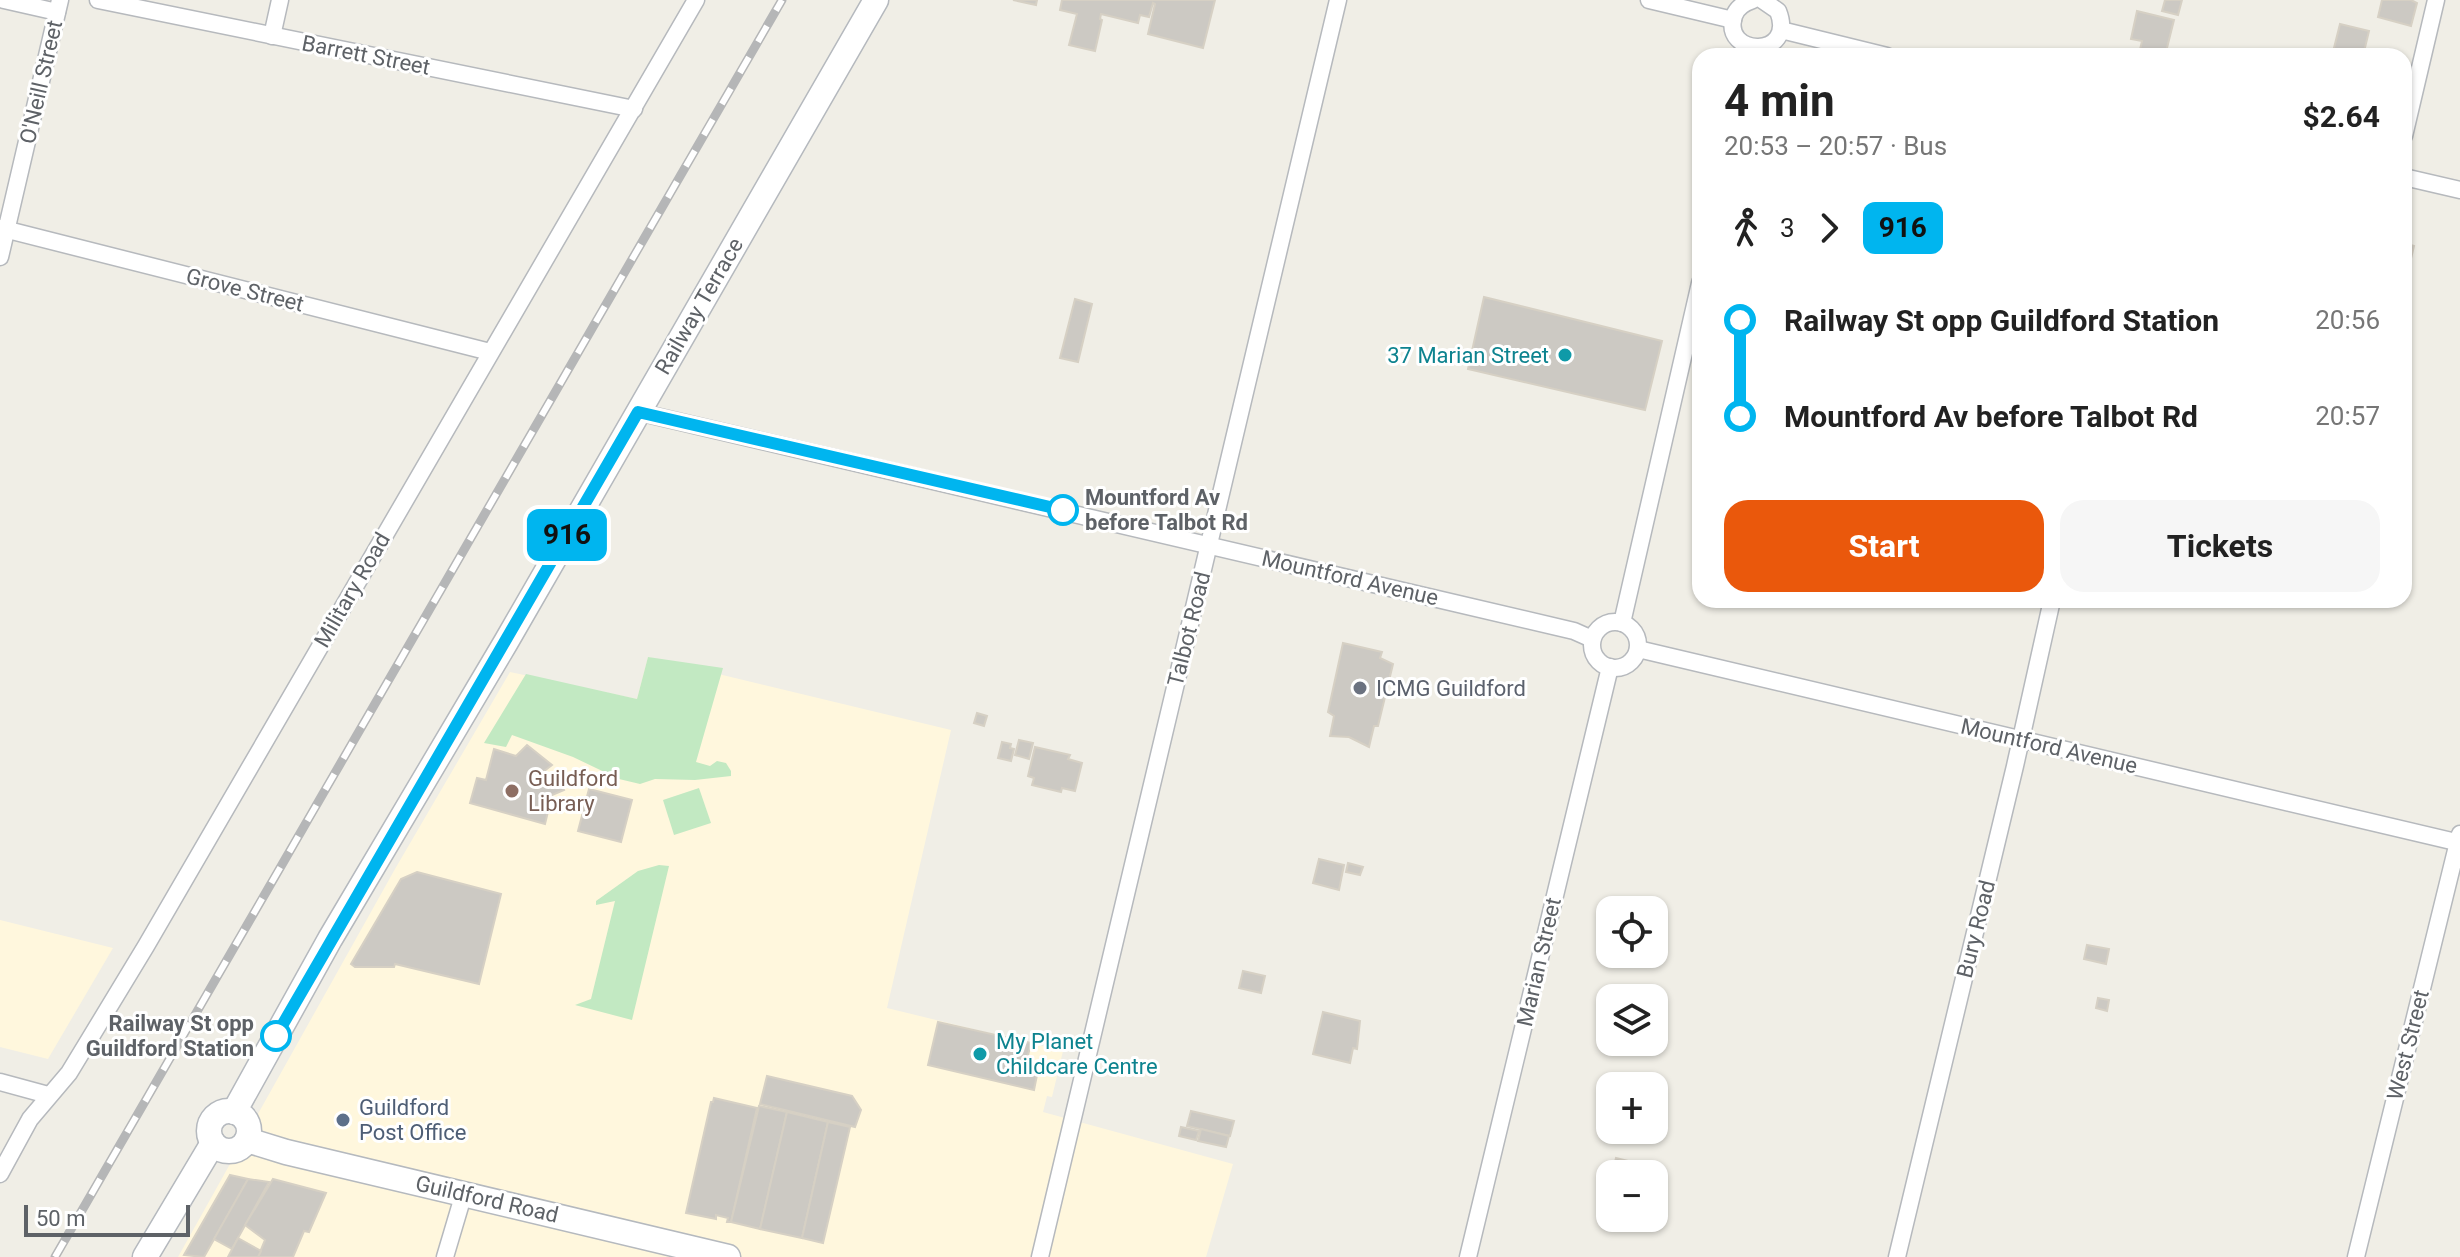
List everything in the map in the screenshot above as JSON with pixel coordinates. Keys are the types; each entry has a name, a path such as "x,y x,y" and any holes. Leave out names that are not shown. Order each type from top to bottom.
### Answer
{"main road":[{"name":"Railway Terrace","path":"234,1112 330,939 506,642 876,0"},
{"path":"222,1112 234,1112 248,1124 247,1140 239,1148 228,1151 213,1143 209,1132 213,1119 222,1112"},
{"name":"Guildford Road","path":"247,1140 286,1152 728,1257"},
{"path":"145,1257 213,1143"}],"street":[{"path":"4,0 59,6"},
{"name":"Barrett Street","path":"98,0 634,109"},
{"path":"272,36 280,0"},
{"name":"Military Road","path":"0,1174 30,1119 69,1073 138,959 696,0"},
{"name":"Talbot Road","path":"1040,1257 1338,0"},
{"path":"1649,0 1733,20"},
{"path":"1748,48 1735,35 1733,20 1740,6 1753,0"},
{"path":"1761,48 1774,42 1781,30 1778,11 1762,0"},
{"path":"2412,102 2436,0"},
{"name":"O'Neill Street","path":"0,257 3,229 59,6"},
{"path":"1781,30 1854,48"},
{"path":"2412,179 2460,190"},
{"name":"Grove Street","path":"3,229 490,352"},
{"path":"1622,623 1692,318"},
{"name":"Mountford Avenue","path":"638,412 1574,631 1592,639"},
{"name":"Bury Road","path":"1897,1257 2022,740 2050,608"},
{"path":"1607,623 1622,623 1636,636 1638,649 1625,666 1610,667 1603,665 1593,653 1592,639 1595,632 1607,623"},
{"name":"Mountford Avenue","path":"1638,649 2459,839"},
{"name":"Marian Street","path":"1468,1257 1610,667"},
{"name":"West Street","path":"2356,1257 2459,839"},
{"path":"0,1082 48,1095"},
{"path":"445,1257 464,1193"}],"shaded area":[{"path":"648,657 951,730 887,1008 1063,1051 1052,1097 1047,1096 1043,1112 1233,1164 1206,1257 178,1257 395,869 510,672 637,699"},
{"path":"0,920 113,948 48,1059 0,1047"}],"green space":[{"path":"648,657 723,668 696,762 710,766 717,761 726,763 731,776 695,780 655,779 640,784 619,779 573,757 512,735 506,747 484,743 526,674 637,699"},
{"path":"699,788 711,823 674,835 663,800"},
{"path":"659,865 669,866 632,1020 575,1005 591,999 615,901 596,905 596,901 638,871"}],"building":[{"path":"1013,0 1037,0 1036,5"},
{"path":"1062,0 1215,0 1203,48 1148,34 1153,3 1149,17 1140,15 1138,23 1101,14 1095,51 1069,45 1077,14 1060,10"},
{"path":"2165,0 2182,0 2178,15 2162,11"},
{"path":"2382,0 2411,0 2417,3 2411,26 2378,17"},
{"path":"2137,11 2174,20 2167,48 2140,48 2142,41 2131,39"},
{"path":"2340,24 2369,31 2365,48 2334,48"},
{"name":"37 Marian Street","path":"1484,297 1662,341 1645,410 1468,369"},
{"path":"1075,299 1092,304 1078,362 1060,358"},
{"name":"ICMG Guildford","path":"1343,643 1382,652 1380,658 1393,664 1378,726 1374,726 1369,747 1349,737 1330,736 1334,716 1328,712"},
{"path":"977,713 987,716 984,726 974,723"},
{"path":"1019,740 1033,743 1029,759 1015,755"},
{"path":"1002,742 1011,744 1010,748 1014,749 1011,761 998,758"},
{"path":"527,745 552,765 539,775 545,783 555,774 564,790 552,795 545,824 470,803 477,778 486,780 494,749 516,756"},
{"path":"1035,747 1070,755 1068,759 1082,763 1075,791 1062,788 1061,792 1032,785 1034,778 1028,776"},
{"path":"589,789 632,800 621,842 578,831"},
{"path":"1319,859 1344,865 1339,890 1313,883"},
{"path":"1348,863 1363,867 1360,875 1346,872"},
{"path":"417,872 501,894 479,984 395,964 394,967 355,967 351,964 401,879"},
{"path":"2087,945 2109,949 2106,964 2084,959"},
{"path":"1243,971 1265,976 1261,993 1239,988"},
{"path":"2098,998 2109,1000 2107,1011 2096,1008"},
{"path":"1323,1012 1360,1021 1357,1049 1353,1048 1350,1063 1313,1054"},
{"name":"My Planet Childcare Centre","path":"938,1022 1031,1043 1024,1072 1037,1075 1034,1090 928,1065"},
{"path":"767,1076 852,1096 861,1110 855,1127 760,1104"},
{"path":"714,1098 757,1108 731,1222 716,1215 716,1219 686,1213"},
{"path":"759,1106 787,1112 760,1229 731,1222"},
{"path":"1191,1111 1234,1121 1230,1136 1187,1126"},
{"path":"787,1112 828,1122 802,1238 760,1229"},
{"path":"828,1122 850,1127 823,1243 802,1238"},
{"path":"1181,1127 1199,1131 1196,1140 1179,1136"},
{"path":"1201,1129 1229,1136 1226,1147 1198,1141"},
{"path":"230,1175 248,1179 204,1257 184,1255"},
{"path":"248,1179 269,1182 232,1249 214,1239"},
{"path":"273,1179 326,1193 309,1232 304,1231 293,1257 258,1257 265,1240 245,1225"},
{"path":"238,1238 261,1251 258,1257 228,1257"}],"railway":[{"path":"55,1257 782,0"}],"bus line":[{"name":"916","path":"276,1036 638,412 1063,510"}],"place":[{"name":"37 Marian Street","path":"1565,355"},
{"name":"Mountford Av before Talbot Rd","path":"1063,510"},
{"name":"ICMG Guildford","path":"1360,688"},
{"name":"Guildford Library","path":"512,791"},
{"name":"Railway St opp Guildford Station","path":"276,1036"},
{"name":"My Planet Childcare Centre","path":"980,1054"},
{"name":"Guildford Post Office","path":"343,1120"}]}
